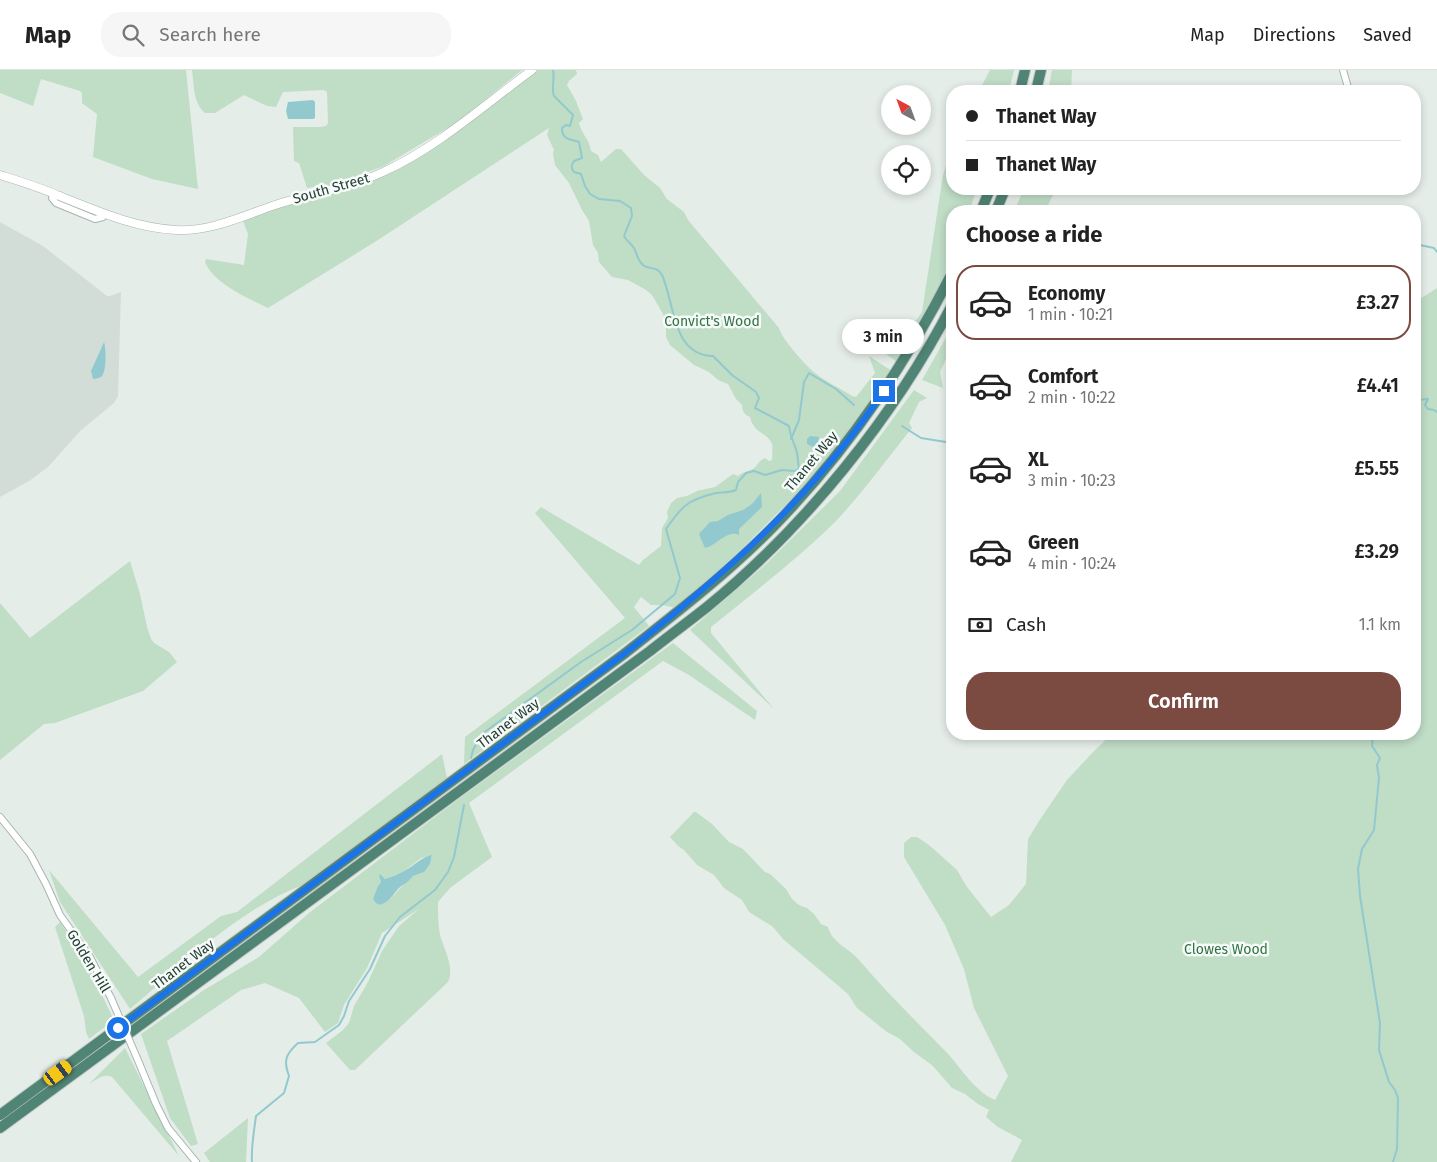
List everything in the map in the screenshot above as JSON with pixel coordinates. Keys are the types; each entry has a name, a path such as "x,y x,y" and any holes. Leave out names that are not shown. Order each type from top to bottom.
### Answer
{"highway":[{"path":"1021,85 1025,70"},
{"path":"1037,85 1041,70"},
{"name":"Thanet Way","path":"0,1115 624,654 685,606 774,526 817,478 875,404 922,331 946,285"},
{"name":"Thanet Way","path":"0,1128 650,651 707,606 782,537 859,450 909,380 935,339 946,317"}],"street":[{"name":"South Street","path":"0,175 104,213 152,227 178,230 205,228 301,197 354,185 384,172 448,134 532,70"},
{"path":"1343,70 1347,85"},
{"name":"Golden Hill","path":"0,817 30,854 60,915 90,957 111,998 168,1128 196,1162"}],"shaded area":[{"path":"0,222 43,246 107,296 121,292 118,396 114,403 80,431 48,467 29,481 0,497"}],"green space":[{"path":"0,70 186,70 198,189 152,179 93,157 97,114 82,103 82,93 80,91 41,79 33,106 0,93"},
{"path":"192,70 522,70 456,123 384,166 335,184 307,188 299,163 294,161 293,127 326,126 328,123 327,92 324,90 283,92 276,107 267,106 244,95 215,113 205,113 196,99"},
{"name":"Convict's Wood","path":"538,70 576,70 577,74 567,85 583,119 579,123 591,151 598,155 601,162 616,149 621,149 644,175 660,188 667,199 684,212 688,220 779,328 794,352 815,373 856,397 875,373 869,356 892,371 823,465 720,571 676,608 651,605 641,597 634,607 649,626 464,764 465,737 625,618 535,513 541,507 639,565 661,546 662,528 668,518 667,512 671,503 677,498 715,487 733,474 738,476 753,469 765,458 769,461 772,460 772,444 770,440 754,427 750,417 743,411 742,405 736,399 728,384 694,365 670,345 666,337 666,322 652,295 628,280 612,277 599,262 598,253 593,245 589,221 569,183 555,165 554,150 547,135 549,128 378,240 268,308 224,284 209,270 205,262 206,259 244,265 248,234 242,218 257,213 258,216 262,214 262,211 395,168"},
{"path":"990,70 1014,70 1010,85 982,85"},
{"path":"1052,70 1072,70 1071,85 1049,85"},
{"path":"946,165 946,195 975,195 971,205 946,205 946,270 930,309 896,361 870,343 900,343 922,312"},
{"path":"1021,195 1053,195 1048,205 1017,205"},
{"name":"Clowes Wood","path":"1437,288 1437,1162 1011,1162 1022,1140 998,1127 986,1117 989,1110 952,1088 933,1066 857,1008 848,994 783,939 772,926 749,912 742,900 724,888 714,875 697,865 670,837 696,812 712,824 729,842 743,849 765,872 770,874 786,889 792,899 799,905 807,908 821,924 828,927 833,937 859,960 949,1055 975,1086 995,1100 1008,1076 974,1008 964,969 945,925 904,857 904,843 911,837 917,837 929,845 957,870 967,887 991,917 1009,905 1026,884 1028,839 1039,821 1067,780 1106,740 1421,740 1421,298"},
{"path":"946,338 946,359 940,372 943,388 922,380"},
{"path":"914,390 927,398 919,402 909,423 912,428 857,498 807,548 711,627 711,633 774,709 690,630 765,565 840,491"},
{"path":"130,561 151,639 169,652 177,662 143,691 55,723 44,724 0,760 0,603 30,638"},
{"path":"673,643 757,711 755,720 689,675 663,661 469,803 492,857 450,888 438,902 440,935 450,965 448,982 355,1070 350,1070 326,1043 349,1023 354,1006 368,982 382,951 399,926 419,909 382,933 367,968 344,1005 338,1023 325,1032 299,998 265,983 241,990 167,1041 198,1144 191,1146 170,1118 141,1034 204,990 259,957 309,913 456,801","holes":["432,856 430,864 422,873 405,882 386,902 380,905 373,899 381,882 380,875 385,879 404,871 421,858"]},
{"path":"442,754 447,778 305,884 257,908 213,939 130,1009 60,902 49,870 138,977 221,916 237,912"},
{"path":"60,922 86,962 114,1020 89,1039 84,1016 55,927"},
{"path":"125,1048 179,1156 112,1077 103,1076 89,1084"},
{"path":"248,1118 246,1162 210,1162 204,1153"}],"water":[{"path":"313,100 315,102 315,118 288,119 286,111 288,102"},
{"path":"104,342 106,354 103,374 101,377 93,379 91,371"},
{"path":"810,436 819,437 818,442 813,447 807,444 807,439"},
{"path":"761,493 762,507 739,529 739,535 730,534 705,548 699,534 710,522 718,521 743,510 752,504"},
{"path":"432,855 430,864 424,872 413,876 386,902 380,905 376,903 373,899 381,882 380,874 385,879 404,871 423,858"}],"waterway":[{"path":"471,758 473,750 482,734 581,662 632,630 675,594 680,578 666,529 681,509 698,498 736,490 738,482 746,473 754,471 765,475 782,470 795,471 799,469 797,451 789,426 755,408 759,398 756,392 732,375 713,356 700,353 690,347 682,338 662,275 658,270 641,263 634,248 624,236 632,216 631,208 620,201 599,199 590,194 581,174 573,171 572,164 574,161 582,158 579,142 563,135 562,128 566,125 570,126 573,115 554,96 553,70"},
{"path":"1421,245 1434,248 1437,252"},
{"path":"791,439 799,420 804,382 809,373 836,389 854,405"},
{"path":"1421,400 1428,399 1425,405 1428,409 1437,412"},
{"path":"902,426 921,438 946,442"},
{"path":"1372,740 1372,746 1380,758 1377,765 1379,778 1374,830 1362,849 1358,869 1360,896 1380,1023 1379,1050 1389,1082 1398,1098 1397,1149 1393,1162"},
{"path":"252,1162 256,1116 284,1093 289,1076 286,1066 288,1054 298,1043 315,1042 339,1025 349,1001 370,969 385,936 400,917 435,890 448,872 454,857 464,805"}],"route":[{"path":"118,1028 624,654 685,606 774,526 817,478 884,391"}]}
